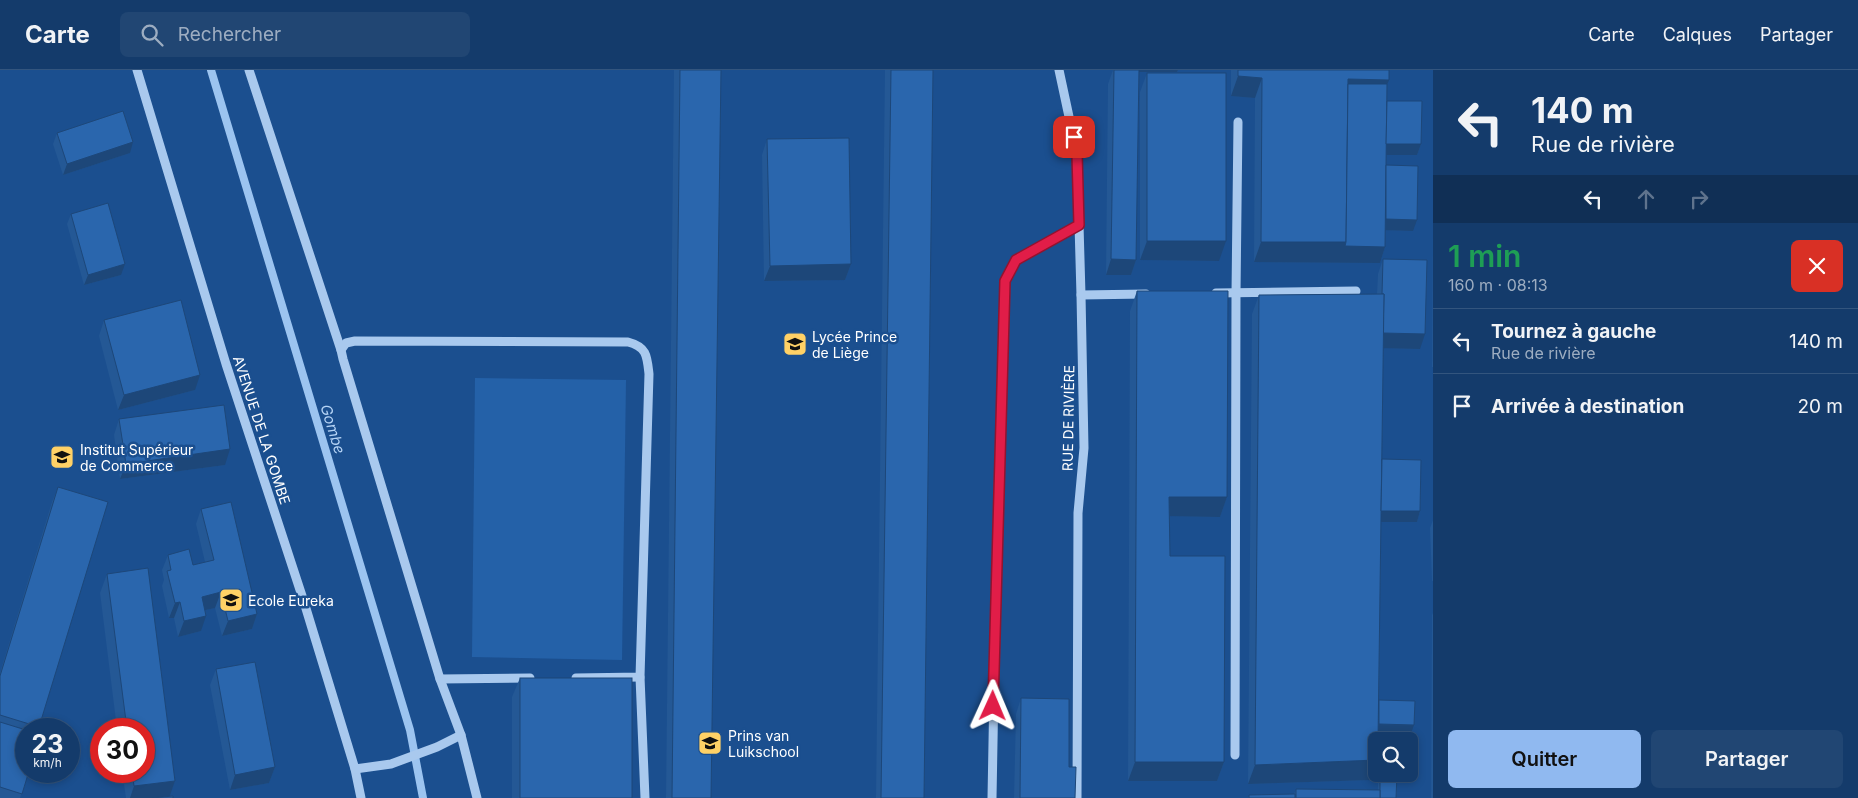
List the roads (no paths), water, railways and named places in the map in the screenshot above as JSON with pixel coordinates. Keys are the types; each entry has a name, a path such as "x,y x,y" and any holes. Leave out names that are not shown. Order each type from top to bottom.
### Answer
{"street":[{"name":"AVENUE DE LA GOMBE","path":"137,70 223,355 304,602 355,769 360,798"},
{"path":"249,70 341,350 440,679 461,735 476,798"},
{"name":"RUE DE RIVIÈRE","path":"1059,70 1077,154 1081,295 1084,448 1078,513 1077,798"},
{"path":"1235,755 1238,122"},
{"path":"992,798 996,577 1005,281 1016,260 1079,225"},
{"path":"1207,293 1356,291"},
{"path":"1081,295 1158,294"},
{"path":"341,350 346,343 354,341 628,342 639,345 646,355 649,374 640,678 645,798"},
{"path":"440,679 540,678"},
{"path":"570,678 640,678"},
{"path":"355,769 390,764 437,747 461,735"}],"waterway":[{"name":"Gombe","path":"211,70 410,730 423,798"}],"place":[{"name":"Lycée Prince de Liège","path":"795,344"},
{"name":"Institut Supérieur de Commerce","path":"62,457"},
{"name":"Ecole Eureka","path":"231,600"},
{"name":"Prins van Luikschool","path":"710,743"}]}
